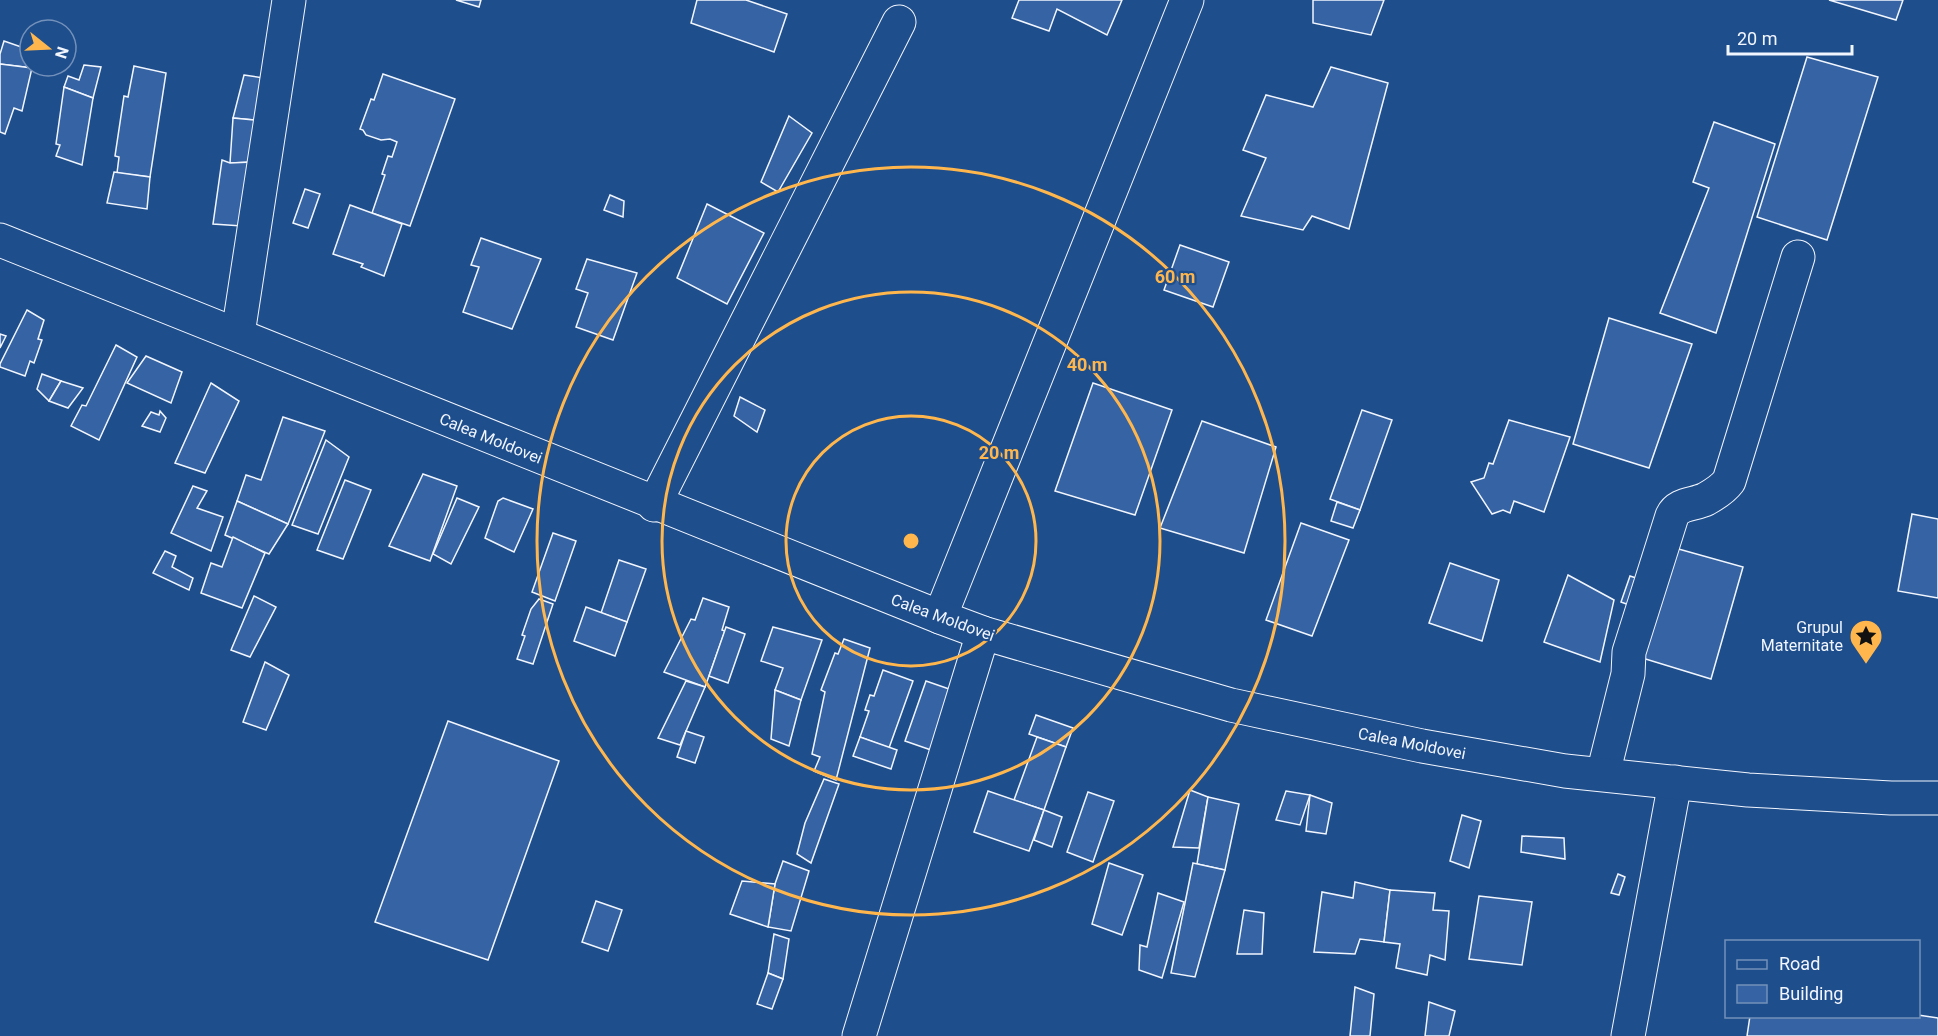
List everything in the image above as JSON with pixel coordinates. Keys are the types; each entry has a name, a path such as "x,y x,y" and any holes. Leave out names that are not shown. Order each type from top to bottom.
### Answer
{"main road":[{"path":"238,334 289,0"},
{"path":"940,617 1187,0"},
{"path":"654,505 899,22"},
{"name":"Calea Moldovei","path":"0,240 238,334 654,505 940,617 983,633 1231,705 1422,746 1565,771 1820,794 1938,798"},
{"path":"1603,774 1628,674 1629,652 1672,516 1680,507 1706,499 1729,481 1798,257"},
{"path":"859,1036 983,633"},
{"path":"1628,1036 1675,782"}],"building":[{"path":"456,0 481,0 479,7"},
{"path":"697,0 746,0 787,14 774,52 691,23"},
{"path":"1019,0 1122,0 1107,35 1057,9 1049,31 1012,18"},
{"path":"1313,0 1384,0 1371,35 1313,23"},
{"path":"1829,0 1903,0 1896,20"},
{"path":"4,41 18,46 18,66 0,64"},
{"path":"1807,57 1878,77 1827,240 1757,217"},
{"path":"0,64 18,66 18,78 30,78 22,111 14,108 5,134 0,132"},
{"path":"84,65 101,67 93,98 64,87 67,78 79,80"},
{"path":"134,66 166,73 150,177 117,173 119,157 115,156 124,96 128,97"},
{"path":"1331,67 1388,83 1349,229 1312,216 1303,230 1241,216 1266,158 1243,150 1266,95 1313,107"},
{"path":"383,74 455,99 410,226 372,213 385,175 382,174 388,156 392,157 397,142 366,135 360,129"},
{"path":"244,75 264,78 254,120 233,118"},
{"path":"64,87 93,98 82,165 56,156 60,145 56,144"},
{"path":"789,116 812,133 778,192 761,182"},
{"path":"233,118 254,120 252,162 230,163"},
{"path":"1714,122 1775,144 1716,333 1660,313 1709,188 1693,182"},
{"path":"222,160 230,163 252,162 242,226 213,224"},
{"path":"114,172 150,177 147,209 107,203"},
{"path":"305,189 320,194 308,228 293,223"},
{"path":"610,195 624,201 623,217 604,210"},
{"path":"707,204 764,233 727,304 677,278"},
{"path":"350,205 402,224 384,276 361,267 363,264 333,254"},
{"path":"481,238 541,259 512,329 463,312 479,267 471,265"},
{"path":"1180,245 1229,262 1213,307 1164,290"},
{"path":"587,259 637,273 613,340 576,327 588,293 576,289"},
{"path":"27,310 44,320 38,339 42,340 34,363 30,361 25,376 0,367 0,364"},
{"path":"1609,318 1692,344 1649,468 1573,444"},
{"path":"0,334 6,336 0,348"},
{"path":"116,345 137,357 99,440 71,426 82,405 86,406"},
{"path":"146,356 182,372 171,403 127,383"},
{"path":"42,374 61,381 49,401 37,389"},
{"path":"61,381 83,388 68,408 49,401"},
{"path":"211,383 239,401 205,473 175,463"},
{"path":"1093,383 1172,410 1135,515 1055,491"},
{"path":"740,397 765,410 757,432 734,416"},
{"path":"1362,410 1392,420 1360,510 1330,499"},
{"path":"160,411 166,418 160,432 142,426 151,412 159,415"},
{"path":"283,417 325,431 288,524 237,501 246,475 261,480"},
{"path":"1509,420 1570,437 1544,512 1514,501 1510,513 1503,510 1492,514 1471,482 1484,478 1489,463 1493,464"},
{"path":"1202,421 1276,447 1244,553 1160,528"},
{"path":"326,440 349,457 318,534 292,525"},
{"path":"423,474 457,486 430,561 389,546"},
{"path":"345,480 371,490 343,559 317,550"},
{"path":"193,486 207,491 197,508 223,517 211,551 171,533"},
{"path":"457,498 479,507 451,564 433,554"},
{"path":"503,498 533,509 514,552 485,538 498,501"},
{"path":"237,501 288,524 269,554 225,535"},
{"path":"1337,502 1360,510 1353,528 1331,521"},
{"path":"1912,514 1938,519 1938,598 1898,591"},
{"path":"1301,523 1349,540 1312,636 1266,620"},
{"path":"553,533 576,541 555,601 532,592"},
{"path":"233,537 265,553 242,608 201,593 211,563 222,567"},
{"path":"1675,548 1743,567 1711,679 1639,657"},
{"path":"165,551 176,556 172,567 193,578 189,590 153,573"},
{"path":"619,560 646,569 627,622 601,613"},
{"path":"1450,563 1499,580 1482,641 1429,623"},
{"path":"1568,575 1614,600 1600,662 1544,642"},
{"path":"1630,576 1645,581 1640,609 1621,602"},
{"path":"254,596 276,607 250,657 231,650"},
{"path":"703,598 729,607 722,630 725,631 705,687 664,672 691,619 695,620"},
{"path":"539,599 553,604 533,664 517,659 531,609"},
{"path":"586,607 627,622 615,656 574,641"},
{"path":"726,627 745,634 728,683 709,676"},
{"path":"773,627 822,640 801,700 775,690 783,668 761,661"},
{"path":"844,639 870,648 836,780 814,771 820,757 812,754 825,692 821,690 835,653 838,654"},
{"path":"265,662 289,675 266,730 243,722"},
{"path":"883,670 913,681 889,748 860,737 869,711 865,710 870,695 874,696"},
{"path":"686,681 705,687 680,745 658,738"},
{"path":"926,681 952,690 931,750 905,741"},
{"path":"775,690 801,700 789,746 771,739"},
{"path":"1036,715 1073,728 1066,747 1029,734"},
{"path":"448,721 559,761 488,960 375,922"},
{"path":"686,731 704,737 695,763 677,757"},
{"path":"860,737 897,750 891,769 853,756"},
{"path":"1037,737 1066,747 1044,810 1014,800"},
{"path":"824,779 839,784 811,863 797,854 805,823"},
{"path":"1190,790 1208,797 1199,848 1173,847"},
{"path":"988,791 1044,810 1029,851 974,832"},
{"path":"1286,791 1310,795 1300,825 1276,820"},
{"path":"1088,792 1114,801 1093,862 1067,852"},
{"path":"1310,795 1332,803 1326,834 1306,831"},
{"path":"1208,797 1239,804 1225,870 1197,864"},
{"path":"1044,810 1062,817 1052,847 1034,840"},
{"path":"1462,815 1481,821 1469,868 1450,861"},
{"path":"1522,836 1564,838 1565,859 1521,852"},
{"path":"783,861 809,871 791,931 768,927 775,884"},
{"path":"1109,863 1143,875 1122,935 1092,924"},
{"path":"1193,863 1225,870 1195,977 1171,973"},
{"path":"1618,874 1625,877 1619,895 1611,893"},
{"path":"742,881 775,884 768,927 730,914"},
{"path":"1355,882 1390,890 1384,942 1360,939 1355,954 1314,952 1322,892 1353,898"},
{"path":"1390,890 1435,893 1433,910 1449,911 1445,960 1430,955 1427,975 1396,968 1400,944 1384,942"},
{"path":"1158,893 1184,902 1162,978 1139,970 1140,945 1147,947"},
{"path":"1479,896 1532,902 1522,965 1469,959"},
{"path":"596,901 622,910 608,951 582,942"},
{"path":"1244,910 1264,913 1262,954 1237,954"},
{"path":"774,934 789,939 783,979 768,973"},
{"path":"768,973 783,979 772,1009 757,1004"},
{"path":"1355,987 1374,994 1370,1036 1350,1036"},
{"path":"1429,1002 1455,1011 1449,1036 1425,1036"},
{"path":"1920,1015 1938,1018 1938,1036 1747,1036 1750,1018 1920,1018"}],"place":[{"name":"Grupul Maternitate","path":"1866,665"}]}
